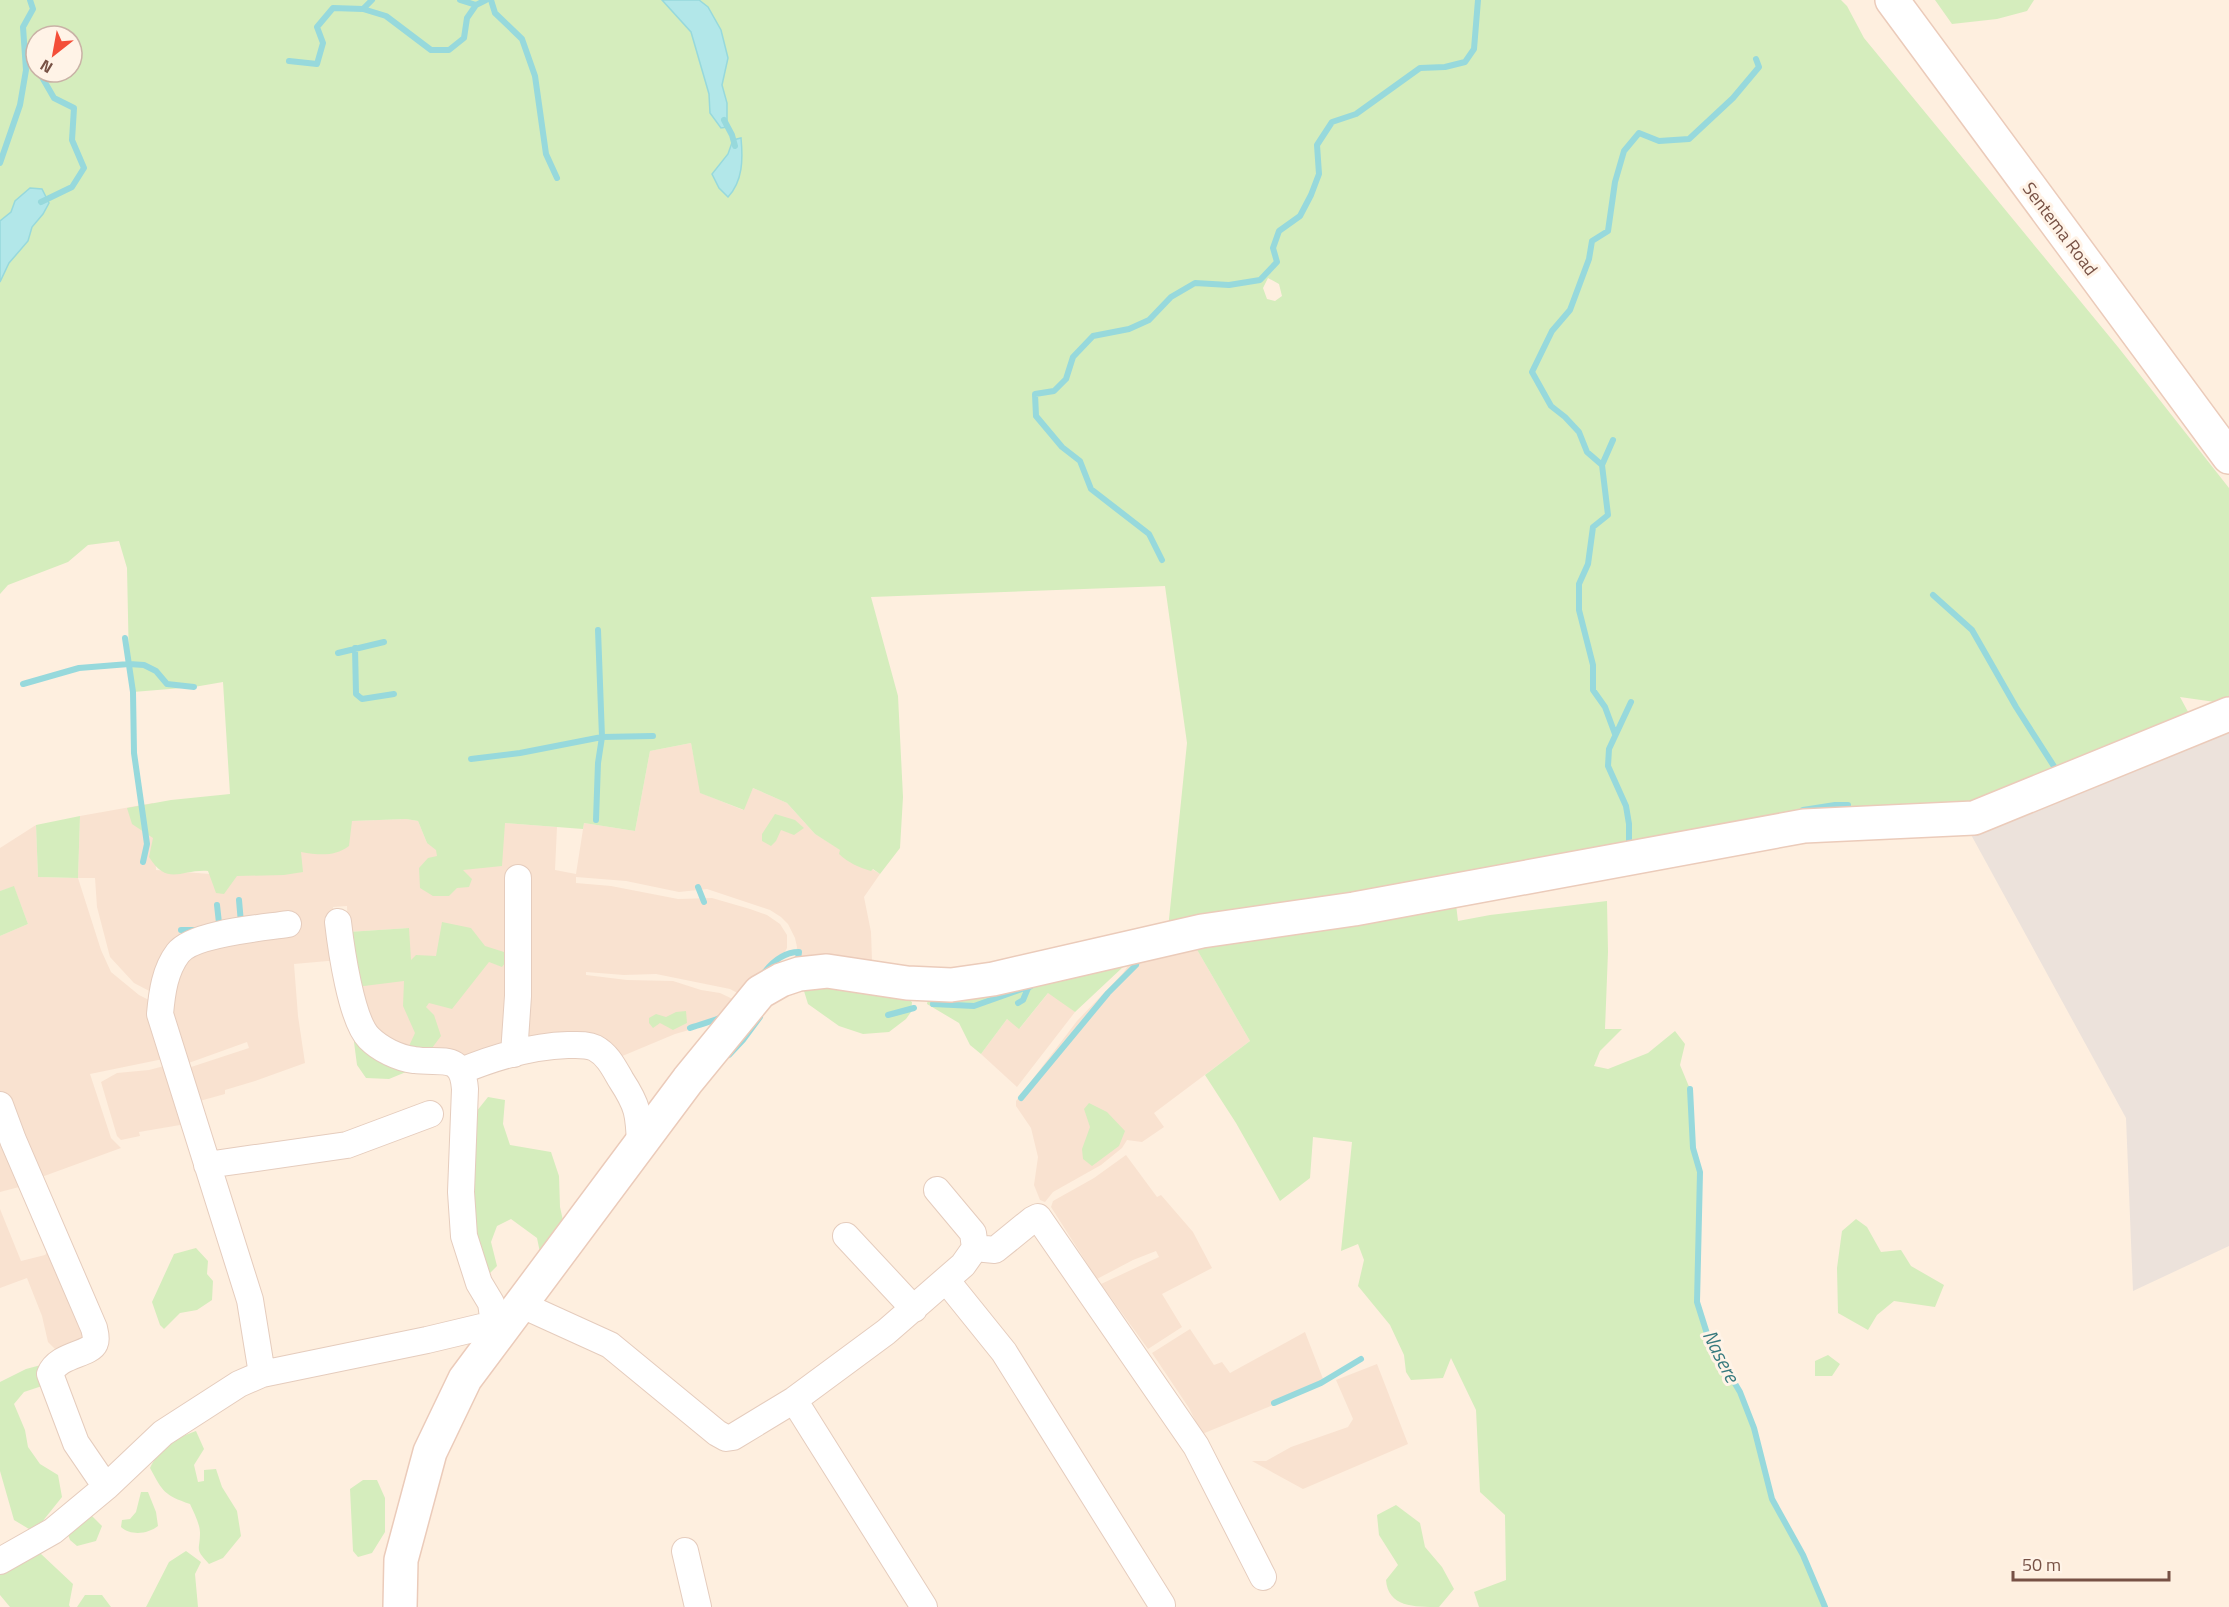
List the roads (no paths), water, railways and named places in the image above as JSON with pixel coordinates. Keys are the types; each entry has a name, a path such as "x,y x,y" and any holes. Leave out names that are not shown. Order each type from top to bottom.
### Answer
{"street":[{"name":"Sentema Road","path":"1892,0 2229,457"},
{"path":"400,1607 401,1560 430,1452 465,1379 498,1327 522,1305 694,1072 760,992 781,980 800,974 827,971 907,983 951,985 993,979 1202,932 1354,909 1804,826 1974,818 2229,714"},
{"path":"514,1053 518,996 518,878"},
{"path":"338,922 343,965 361,1028 369,1038 396,1055 416,1061 445,1061 456,1065 464,1076 461,1192 464,1236 479,1283 491,1303 498,1327"},
{"path":"262,1374 250,1299 160,1014 163,984 179,951 199,938 288,924"},
{"path":"461,1071 540,1046 587,1045 608,1058 636,1105 639,1114 640,1145"},
{"path":"0,1105 94,1328 96,1340 93,1346 57,1363 50,1374 76,1443 106,1487"},
{"path":"207,1165 347,1145 430,1114"},
{"path":"522,1305 610,1345 722,1437 730,1438 740,1435 794,1400 886,1332 963,1265 975,1248 973,1233 937,1190"},
{"path":"975,1248 995,1250 1038,1217 1196,1446 1263,1577"},
{"path":"846,1236 914,1309"},
{"path":"946,1280 1004,1352 1162,1605"},
{"path":"0,1561 54,1531 106,1487 163,1433 239,1384 262,1374 498,1327"},
{"path":"794,1400 924,1607"},
{"path":"685,1551 698,1607"}],"water":[{"path":"662,0 699,0 708,7 721,30 728,58 722,85 727,103 727,127 721,128 710,113 709,94 691,32"},
{"path":"741,138 742,162 739,177 728,197 719,188 712,174 728,154 733,140"},
{"path":"30,188 42,189 49,203 32,227 28,241 9,263 0,282 0,221 11,212 15,201"}],"waterway":[{"path":"0,163 20,105 26,70 23,27 33,9 30,0"},
{"path":"289,61 317,64 323,43 317,27 333,8 363,9 372,0"},
{"path":"460,0 476,5 486,0"},
{"path":"491,0 495,13 522,39 535,76 546,154 557,178"},
{"path":"1162,560 1149,534 1091,489 1080,461 1062,447 1036,416 1035,394 1054,391 1066,379 1073,357 1093,336 1129,329 1149,320 1171,297 1195,283 1229,285 1260,280 1277,262 1273,248 1279,231 1300,216 1311,195 1319,174 1317,145 1332,122 1356,114 1420,68 1445,67 1465,62 1474,49 1478,0"},
{"path":"363,9 386,16 431,50 449,50 464,38 467,18 476,5"},
{"path":"1602,465 1587,452 1579,432 1551,406 1532,372 1552,331 1570,310 1589,259 1592,241 1608,231 1615,182 1624,151 1639,133 1659,141 1689,139 1733,98 1759,67 1756,59"},
{"path":"41,202 72,187 84,168 72,140 74,108 54,98 46,84"},
{"path":"724,120 735,146"},
{"path":"1613,440 1602,465 1608,515 1593,527 1588,564 1579,584 1579,610 1593,665 1593,690 1605,707 1615,734"},
{"path":"1933,595 1972,630 2016,707 2057,771"},
{"path":"596,820 598,763 602,737 598,630"},
{"path":"125,638 133,692 134,753 147,844 143,862"},
{"path":"338,653 384,642"},
{"path":"355,648 356,694 362,699 394,694"},
{"path":"23,684 79,668 129,664 144,665 156,671 167,684 194,687"},
{"path":"1629,849 1626,806 1608,766 1609,749 1631,702"},
{"path":"471,759 520,753 602,737 653,736"},
{"path":"1803,810 1848,805"},
{"path":"698,887 704,902"},
{"path":"239,900 241,923"},
{"path":"216,926 219,923 217,905"},
{"path":"181,930 198,930"},
{"path":"763,974 774,962 788,954 799,952 798,959 801,963"},
{"path":"1021,1098 1108,993 1136,965 1138,956"},
{"path":"1018,1003 1023,1000 1028,988 1034,984"},
{"path":"933,1004 974,1006 1022,989"},
{"path":"888,1015 914,1008"},
{"path":"690,1028 723,1016"},
{"path":"729,1055 760,1017"},
{"name":"Nasere","path":"1690,1089 1693,1148 1700,1172 1697,1302 1709,1340 1740,1392 1754,1428 1772,1499 1803,1555 1825,1607"},
{"path":"1274,1403 1321,1383 1361,1359"}]}
